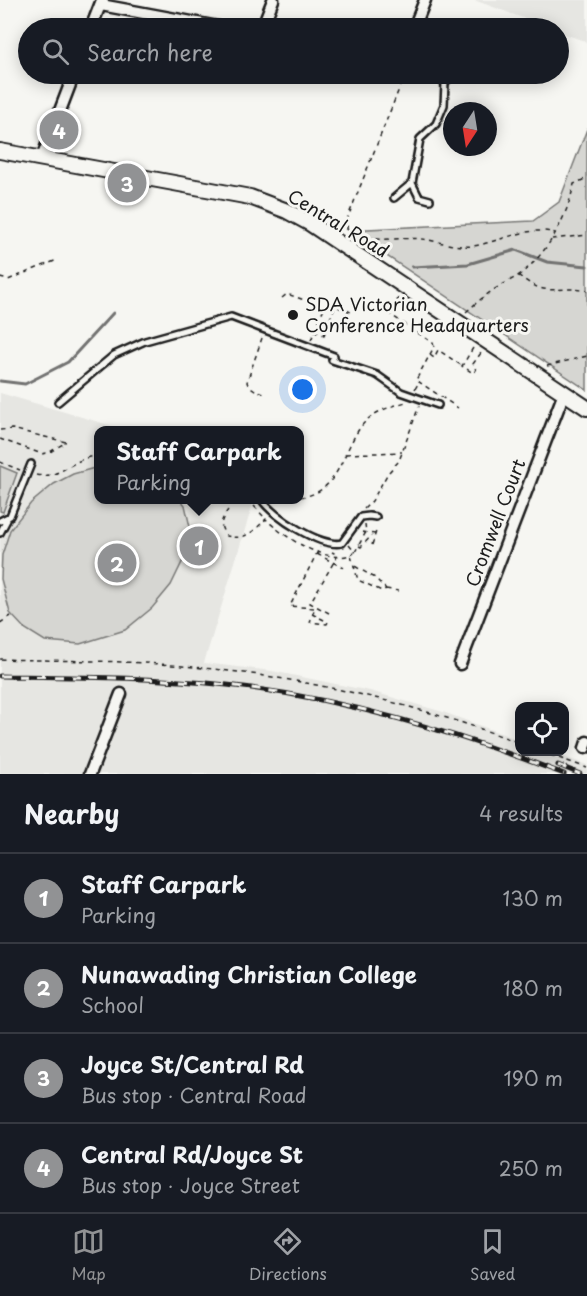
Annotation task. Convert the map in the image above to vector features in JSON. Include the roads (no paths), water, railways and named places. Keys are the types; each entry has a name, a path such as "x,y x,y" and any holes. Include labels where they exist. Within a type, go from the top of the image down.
{"street":[{"path":"266,18 273,0"},
{"path":"418,18 425,0"},
{"path":"95,18 101,2 177,18"},
{"path":"42,158 70,84"},
{"name":"Central Road","path":"0,151 258,199 287,211 356,248 459,323 587,408"},
{"name":"Cromwell Court","path":"460,664 564,393"},
{"path":"90,774 121,694"}],"lane":[{"path":"430,200 419,197 412,183 420,139 436,124 444,105 445,84"},
{"path":"394,198 412,183"},
{"path":"58,402 114,355 145,341 231,317 309,346 377,375 411,398 438,405"},
{"path":"0,533 31,464"},
{"path":"265,504 291,525 319,540 333,544 342,543 351,529 364,516 376,517"},
{"path":"0,521 8,519"}],"waterway":[{"path":"412,267 468,264 516,250 547,262 587,266"},
{"path":"0,381 25,384 68,362 113,313"}],"railway":[{"path":"0,676 171,680 227,685 314,698 440,731 564,774"},
{"path":"558,765 580,774"}],"place":[{"name":"Central Rd/Joyce St","path":"59,130"},
{"name":"Joyce St/Central Rd","path":"127,183"},
{"name":"SDA Victorian Conference Headquarters","path":"293,315"},
{"name":"Staff Carpark","path":"199,546"},
{"name":"Nunawading Christian College","path":"117,563"}]}
